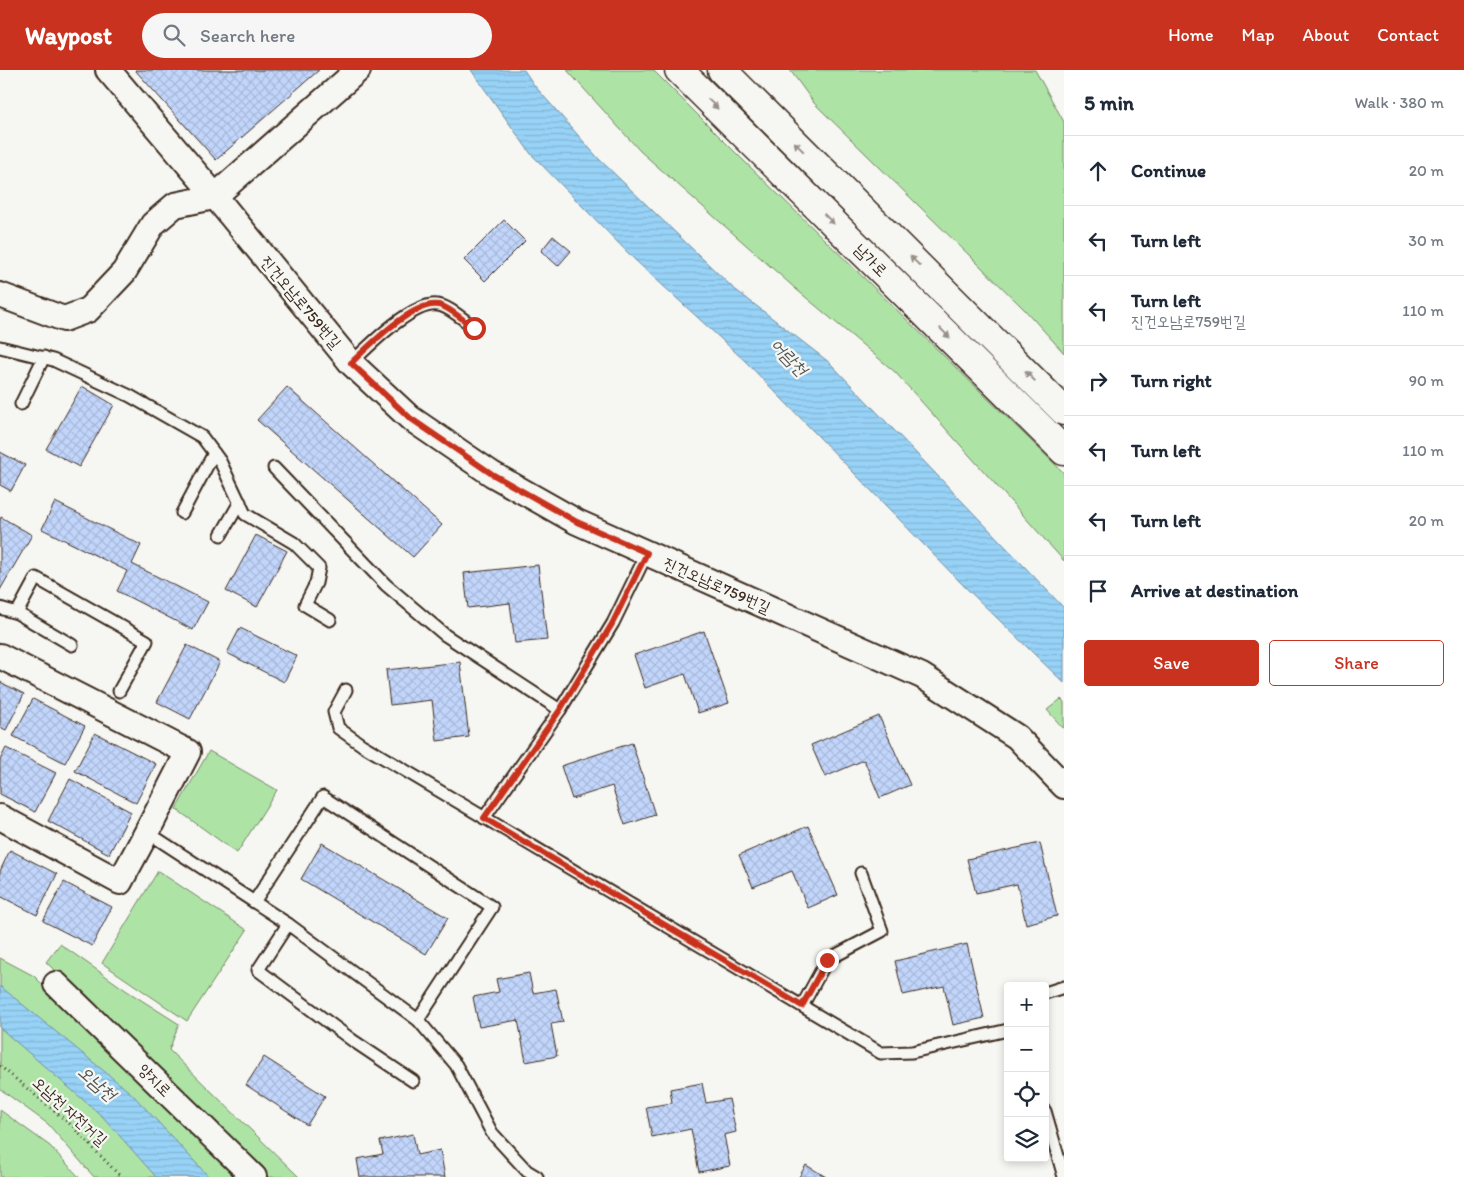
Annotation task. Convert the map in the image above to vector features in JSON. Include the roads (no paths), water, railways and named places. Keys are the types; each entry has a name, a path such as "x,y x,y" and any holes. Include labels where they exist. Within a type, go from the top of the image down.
{"main road":[{"name":"남가로","path":"679,70 1064,451"},
{"name":"남가로","path":"722,70 1064,411"},
{"path":"743,70 755,103"}],"street":[{"name":"진건오남로759번길","path":"108,70 351,363 410,418 492,474 577,522 922,676 1017,737 1064,786"},
{"path":"0,295 64,319 88,310 124,272 153,224 175,205 214,197 358,70"},
{"path":"0,656 188,752 120,882 0,817"},
{"name":"양지로","path":"56,984 254,1177"}],"lane":[{"path":"351,363 387,328 421,307 441,305 474,328"},
{"path":"0,347 53,360 130,396 202,437 220,461 245,514 294,543 318,568 316,583 305,605 330,620"},
{"path":"21,404 44,357"},
{"path":"182,514 214,453"},
{"path":"274,468 386,585 445,635 560,710"},
{"path":"221,535 240,502"},
{"path":"484,818 560,710 612,624 647,553"},
{"path":"17,613 36,578 147,641 119,691"},
{"path":"0,608 17,613 72,645"},
{"path":"346,690 334,712 338,728 362,745 882,1053 912,1052 1004,1031"},
{"path":"254,902 323,797 492,907 418,1020"},
{"path":"147,832 288,924 418,1020 456,1065 492,1133 527,1171 537,1177"},
{"path":"802,1006 827,960 882,931 862,873"},
{"path":"288,924 258,970 352,1040 413,1080"},
{"path":"1049,993 1064,987"},
{"path":"1047,1117 1064,1177"}],"water":[{"name":"어람천","path":"471,70 524,70 534,85 598,158 732,287 830,363 1064,608 1064,683 964,586 745,361 635,260 531,154"},
{"name":"오남천","path":"0,986 132,1094 209,1177 156,1177 103,1117 0,1028"}]}
